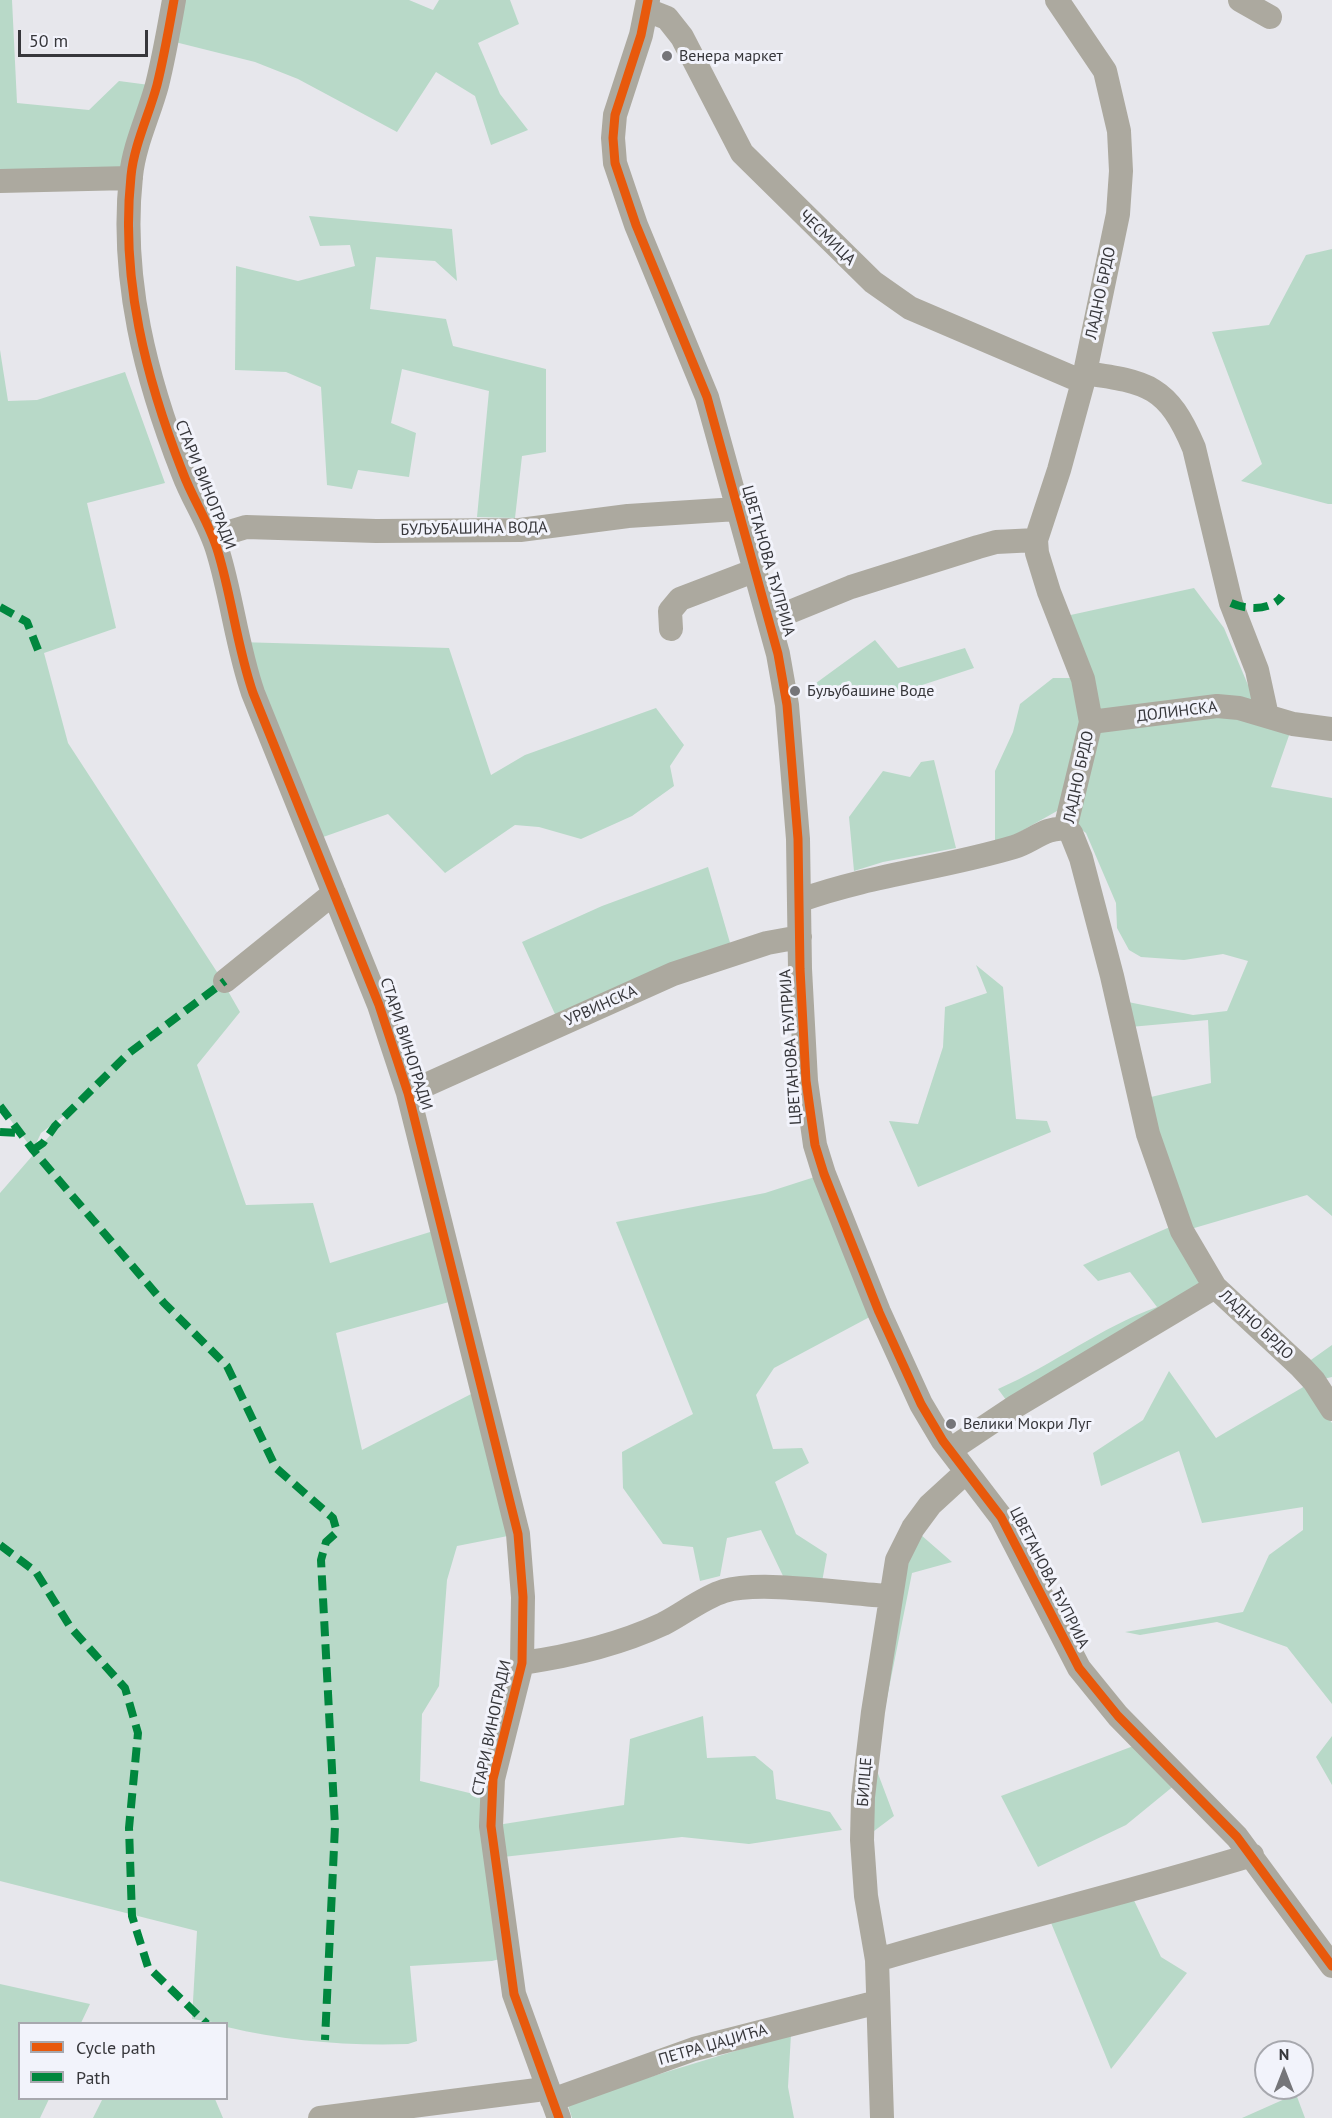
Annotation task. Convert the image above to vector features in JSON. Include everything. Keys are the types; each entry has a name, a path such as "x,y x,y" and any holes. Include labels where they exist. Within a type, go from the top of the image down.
{"street":[{"name":"СТАРИ ВИНОГРАДИ","path":"174,0 157,86 135,152 131,178 130,243 138,326 146,366 159,411 189,490 213,537 250,683 285,776 379,1005 408,1093 518,1534 524,1597 522,1663 493,1779 490,1818 514,1994 552,2102"},
{"path":"647,5 670,4 674,0"},
{"name":"ЛАДНО БРДО","path":"1058,0 1105,70 1117,120 1121,153 1118,214 1084,377 1059,470 1036,540 1037,553 1049,592 1083,679 1091,722 1065,829 1071,833 1081,858 1112,976 1148,1134 1182,1231 1215,1287 1301,1367 1314,1381 1332,1408"},
{"path":"1240,0 1270,17"},
{"name":"ЧЕСМИЦА","path":"647,5 667,18 682,37 742,153 873,282 910,308 1084,377 1147,386 1173,406 1194,448 1232,603 1263,691 1267,716"},
{"name":"ЦВЕТАНОВА ЋУПРИЈА","path":"647,5 615,115 613,138 615,163 636,225 707,397 770,620 788,716 801,900 800,937 806,1081 818,1156 839,1215 903,1368 921,1404 950,1450 1002,1517 1079,1668 1118,1716 1252,1855 1332,1966"},
{"path":"0,181 131,178"},
{"name":"БУЉУБАШИНА ВОДА","path":"213,537 246,527 376,531 520,530 628,516 737,509"},
{"path":"770,620 851,587 978,547 996,542 1036,540"},
{"path":"671,629 670,611 680,599 756,570"},
{"name":"ДОЛИНСКА","path":"1091,722 1217,706 1239,708 1293,724 1332,729"},
{"path":"801,900 882,875 980,857 1022,845 1054,829 1065,829"},
{"path":"225,981 334,893"},
{"name":"УРВИНСКА","path":"408,1093 673,974 756,946 800,937"},
{"path":"950,1450 1016,1406 1215,1287"},
{"name":"БИЛЦЕ","path":"882,2118 877,1960 864,1873 863,1797 889,1596 897,1560 913,1528 930,1505 966,1472"},
{"path":"522,1663 564,1657 621,1642 663,1624 725,1591 775,1588 889,1596"},
{"path":"877,1960 983,1928 1130,1892 1252,1855"},
{"name":"ПЕТРА ЏАЏИЋА","path":"320,2118 537,2090 552,2102 694,2049 878,2002"}],"green space":[{"path":"0,0 12,0 17,103 89,110 119,81 157,86 131,178 0,181"},
{"path":"174,0 409,0 433,10 439,0 510,0 519,24 478,43 500,94 528,130 491,145 475,96 436,72 397,132 298,79 255,62 167,40"},
{"path":"309,216 452,229 457,281 435,261 376,257 370,309 446,319 453,346 546,369 546,452 522,456 515,518 477,517 489,391 402,369 391,423 416,433 409,477 358,470 352,489 327,485 321,387 286,372 235,370 236,266 298,281 355,266 350,245 320,246"},
{"path":"1332,249 1332,504 1328,504 1241,481 1262,464 1212,332 1269,325 1306,255"},
{"path":"0,350 8,401 37,400 125,372 165,483 87,503 116,628 44,653 68,743 217,972 240,1012 197,1065 246,1205 313,1203 330,1263 443,1228 460,1299 336,1333 362,1450 477,1391 518,1534 457,1546 447,1580 439,1686 422,1714 420,1781 490,1798 491,1826 624,1805 630,1739 703,1716 707,1758 755,1756 773,1771 776,1799 830,1812 842,1830 749,1844 682,1837 494,1858 508,1957 492,1961 410,1966 417,2041 408,2044 339,2043 293,2039 228,2027 228,2022 192,2019 197,1931 0,1881 0,1193 73,1109 41,1133 33,1150 0,1106"},
{"path":"1194,588 1224,628 1248,685 1293,724 1271,787 1332,798 1332,1216 1307,1195 1184,1231 1215,1287 1009,1404 998,1389 1116,1325 1157,1307 1130,1272 1098,1281 1083,1265 1179,1223 1138,1100 1211,1083 1208,1020 1130,1027 1123,1001 1193,1015 1227,1011 1248,961 1223,954 1184,960 1141,957 1129,950 1117,928 1116,903 1086,833 1057,811 995,846 995,771 1013,732 1020,704 1053,678 1087,678 1066,616"},
{"path":"875,640 898,668 965,648 974,668 910,689 833,697 812,686"},
{"path":"238,642 449,648 491,775 525,755 656,708 684,745 670,766 674,786 632,816 581,839 539,827 515,825 445,873 388,814 312,841"},
{"path":"934,760 956,848 883,862 854,871 849,817 883,771 910,777 921,762"},
{"path":"708,867 733,953 560,1025 522,942 602,906"},
{"path":"976,965 1003,987 1016,1119 1047,1121 1051,1132 918,1187 889,1121 918,1124 943,1047 945,1007 987,993"},
{"path":"824,1174 879,1312 774,1368 756,1395 773,1449 802,1448 809,1463 775,1482 796,1534 827,1554 822,1582 784,1578 761,1530 727,1538 720,1576 700,1581 693,1547 663,1544 623,1488 622,1452 693,1414 616,1222 765,1193"},
{"path":"1332,1345 1332,1377 1314,1381 1301,1367"},
{"path":"1169,1371 1216,1438 1305,1386 1332,1423 1332,1704 1287,1647 1217,1622 1140,1635 1125,1632 1243,1612 1269,1555 1303,1530 1303,1507 1202,1523 1179,1451 1101,1486 1093,1453 1143,1420"},
{"path":"913,1528 952,1562 912,1573 874,1763 894,1816 862,1840 869,1751 887,1610 899,1560"},
{"path":"1332,1736 1332,1785 1316,1757"},
{"path":"1144,1742 1181,1780 1126,1825 1038,1867 1001,1796"},
{"path":"1130,1892 1161,1957 1187,1973 1111,2069 1047,1913"},
{"path":"0,1984 90,2004 81,2022 18,2022 18,2100 49,2100 40,2118 0,2118"},
{"path":"791,2034 788,2087 794,2118 572,2118 568,2105 571,2101"},
{"path":"102,2100 215,2100 223,2118 93,2118"},
{"path":"1282,2100 1298,2100 1305,2118 1242,2118"}],"marked path":[{"path":"1231,603 1258,608 1272,604 1282,596"},
{"path":"0,607 27,622 40,655"},
{"path":"33,1150 43,1143 55,1126 129,1053 225,981"},
{"path":"0,1106 33,1150 164,1303 227,1366 276,1468 333,1518 337,1532 326,1542 321,1560 335,1826 325,2040"},
{"path":"0,1132 20,1133"},
{"path":"0,1545 36,1572 71,1628 125,1688 138,1733 129,1828 132,1916 148,1967 205,2022"}],"cycle path":[{"path":"174,0 157,85 138,141 131,176 129,253 139,328 147,365 170,437 187,483 211,532 218,552 253,693 379,1005 408,1093 518,1534 523,1597 522,1663 493,1779 491,1826 514,1994 559,2118"},
{"path":"648,0 641,35 615,115 613,138 615,163 636,225 707,397 778,654 787,705 798,839 800,969 806,1081 815,1145 824,1174 879,1312 921,1404 943,1441 1001,1517 1079,1668 1118,1716 1237,1837 1332,1966"}],"place":[{"name":"Венера маркет","path":"667,56"},
{"name":"Буљубашине Воде","path":"795,691"},
{"name":"Велики Мокри Луг","path":"951,1424"}]}
